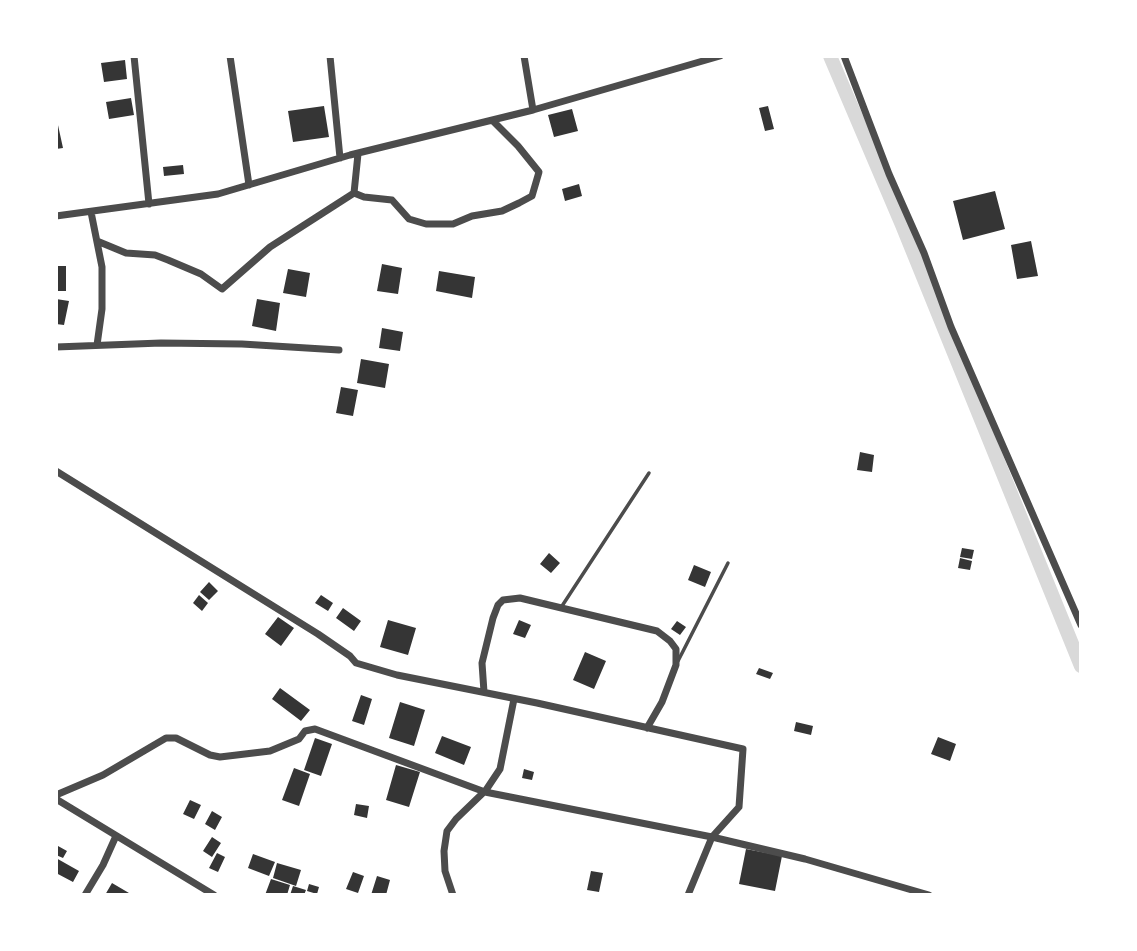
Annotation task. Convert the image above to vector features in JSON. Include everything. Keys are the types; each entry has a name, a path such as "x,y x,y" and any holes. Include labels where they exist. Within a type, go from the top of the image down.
{"street":[{"path":"134,56 149,204"},
{"path":"230,56 249,185"},
{"path":"330,56 340,158"},
{"path":"524,56 533,110"},
{"path":"56,216 199,198 340,158 493,121 720,56"},
{"path":"844,56 951,327 1081,625"},
{"path":"354,193 364,198 392,200 409,219 426,225 453,224 472,216 502,211 519,203 532,196 539,172 525,153 493,121"},
{"path":"354,193 358,154"},
{"path":"97,241 126,253 168,260 201,274 222,289 270,247 354,193"},
{"path":"90,212 103,285 97,345"},
{"path":"56,347 242,344 339,350"},
{"path":"56,471 318,634 356,663 397,675 740,747 744,751 739,807 712,837 688,895"},
{"path":"484,692 484,651 498,605 512,597 657,631 670,640 676,649 676,664 662,702 647,728"},
{"path":"453,895 445,871 447,831 485,792 503,763 514,699"},
{"path":"56,797 103,775 166,738 176,738 210,755 220,757 270,751 299,738 310,729 485,792 712,837 805,859 929,895"},
{"path":"56,797 214,895"},
{"path":"85,895 116,836"}],"lane":[{"path":"561,608 649,473"},
{"path":"676,664 728,563"}],"building":[{"path":"125,60 127,79 104,82 101,63"},
{"path":"131,98 134,115 109,119 106,102"},
{"path":"324,106 329,137 293,142 288,111"},
{"path":"768,106 774,129 765,131 759,108"},
{"path":"572,109 578,131 554,137 548,115"},
{"path":"56,116 63,148 56,149"},
{"path":"183,165 184,174 164,176 163,167"},
{"path":"579,184 582,196 565,201 562,189"},
{"path":"995,191 1005,229 963,240 953,201"},
{"path":"1031,241 1038,276 1017,279 1011,245"},
{"path":"382,264 402,268 398,294 377,291"},
{"path":"56,266 66,266 66,291 56,291"},
{"path":"288,269 310,273 306,297 283,293"},
{"path":"439,271 475,277 472,298 436,291"},
{"path":"56,299 69,301 64,325 56,324"},
{"path":"257,299 280,303 276,331 252,326"},
{"path":"382,328 403,332 400,351 379,348"},
{"path":"361,359 389,364 385,388 357,383"},
{"path":"341,387 358,390 353,416 336,413"},
{"path":"860,452 874,455 872,472 857,470"},
{"path":"962,548 974,550 972,559 960,557"},
{"path":"549,553 560,563 551,573 540,564"},
{"path":"960,558 972,561 970,570 958,568"},
{"path":"694,565 711,572 705,587 688,580"},
{"path":"209,582 218,591 209,600 200,592"},
{"path":"199,595 208,603 202,611 193,603"},
{"path":"321,595 333,603 328,611 315,603"},
{"path":"343,608 361,621 354,631 336,618"},
{"path":"278,617 294,628 281,646 265,634"},
{"path":"388,620 416,628 408,655 380,647"},
{"path":"519,620 531,625 525,638 513,634"},
{"path":"677,621 686,627 680,635 671,629"},
{"path":"585,652 606,661 594,689 573,680"},
{"path":"759,668 773,673 770,679 756,674"},
{"path":"280,688 310,710 301,721 272,699"},
{"path":"361,695 372,699 364,725 352,721"},
{"path":"400,702 425,710 414,746 389,738"},
{"path":"796,722 813,726 811,735 794,731"},
{"path":"442,736 471,747 464,765 435,753"},
{"path":"938,737 956,744 950,761 931,754"},
{"path":"315,738 332,744 321,776 304,770"},
{"path":"396,765 420,772 409,807 386,800"},
{"path":"294,768 310,774 299,806 282,800"},
{"path":"524,769 534,772 532,780 522,778"},
{"path":"190,800 201,805 194,819 183,814"},
{"path":"356,804 369,806 367,818 354,815"},
{"path":"212,811 222,817 215,830 205,824"},
{"path":"212,837 221,843 212,857 203,851"},
{"path":"58,846 67,851 63,858 56,855"},
{"path":"746,849 782,856 775,891 739,884"},
{"path":"217,853 225,857 218,872 209,868"},
{"path":"253,854 275,862 269,876 248,868"},
{"path":"56,858 79,871 73,882 56,873"},
{"path":"277,863 301,870 296,886 273,878"},
{"path":"591,871 603,873 599,892 587,890"},
{"path":"353,872 364,876 358,893 346,889"},
{"path":"377,876 390,880 386,895 371,895"},
{"path":"271,879 290,885 287,895 265,895"},
{"path":"112,883 129,893 128,895 105,895"},
{"path":"309,884 319,887 317,894 307,891"},
{"path":"293,886 306,890 304,895 290,895"}],"waterway":[{"path":"830,56 902,225 1081,666"}]}
